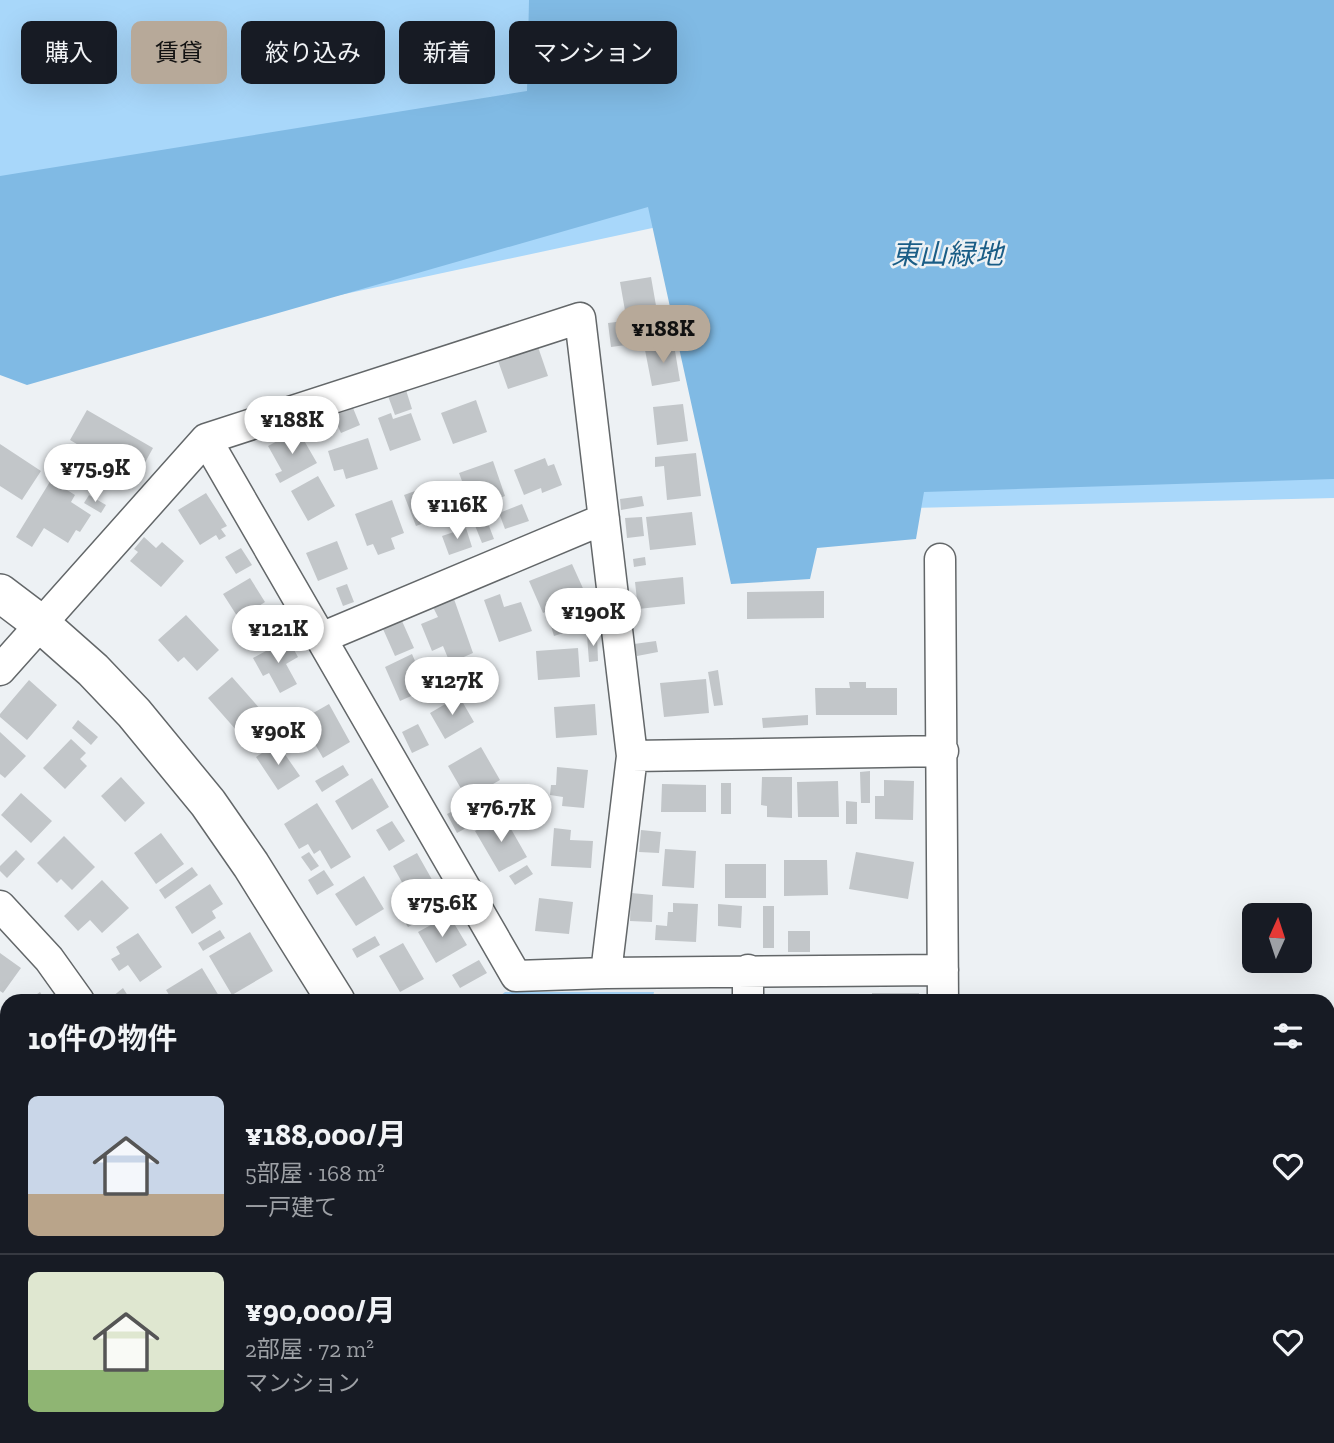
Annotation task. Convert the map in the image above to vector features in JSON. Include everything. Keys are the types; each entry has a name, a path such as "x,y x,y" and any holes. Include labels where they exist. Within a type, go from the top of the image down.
{"street":[{"path":"0,670 206,439 580,318 632,756 606,973"},
{"path":"206,439 516,976 748,970 943,970"},
{"path":"321,638 604,519"},
{"path":"940,559 943,994"},
{"path":"0,593 41,624 93,670 208,803 251,865 332,994"},
{"path":"632,756 943,751"},
{"path":"0,906 49,959 74,994"},
{"path":"748,970 748,994"}],"green space":[{"name":"東山緑地","path":"0,0 1334,0 1334,498 827,510 671,224 24,363 0,360"},
{"name":"東山緑地","path":"529,0 1334,0 1334,479 924,492 916,539 817,548 810,579 731,584 648,207 27,385 0,375 0,176 527,91 527,84 677,84 677,21 529,21"},
{"path":"505,992 654,992 654,994 503,994"}],"building":[{"path":"651,277 658,317 627,322 620,282"},
{"path":"624,321 626,345 611,347 608,323"},
{"path":"537,344 548,376 508,389 497,358"},
{"path":"674,345 680,381 652,386 645,350"},
{"path":"406,390 412,409 395,415 388,396"},
{"path":"476,400 487,432 453,444 441,413"},
{"path":"683,404 688,441 657,445 653,407"},
{"path":"353,408 360,425 341,433 333,416"},
{"path":"87,410 153,448 136,479 70,440"},
{"path":"391,413 393,419 411,413 421,440 390,451 378,418"},
{"path":"298,430 317,463 280,483 275,474 282,471 268,446"},
{"path":"368,438 378,469 346,479 343,469 334,471 328,451"},
{"path":"0,444 41,471 22,500 0,486"},
{"path":"696,453 701,496 667,500 664,466 655,467 655,457"},
{"path":"545,458 548,466 554,464 562,485 542,493 541,488 524,495 514,470"},
{"path":"493,461 505,496 472,508 459,473"},
{"path":"318,476 335,506 308,521 291,491"},
{"path":"51,480 75,495 71,502 91,515 80,532 76,530 68,543 44,528 32,547 16,537"},
{"path":"437,483 449,514 416,526 404,495"},
{"path":"206,493 227,526 221,529 226,536 219,540 216,535 200,545 178,510"},
{"path":"89,495 106,505 101,513 84,503"},
{"path":"642,496 644,506 621,510 620,499"},
{"path":"392,500 404,533 391,538 395,549 378,555 373,544 367,546 355,514"},
{"path":"522,504 529,521 505,529 499,513"},
{"path":"692,512 696,545 650,550 646,517"},
{"path":"642,517 644,536 627,538 625,518"},
{"path":"486,518 494,539 482,543 474,523"},
{"path":"466,528 472,547 449,555 442,536"},
{"path":"144,537 156,548 162,542 184,561 161,587 130,561 138,552 134,549"},
{"path":"337,541 348,569 318,581 306,553"},
{"path":"241,548 252,565 236,574 225,557"},
{"path":"645,557 646,565 634,567 633,559"},
{"path":"572,564 586,595 543,613 529,581"},
{"path":"683,577 685,604 638,609 635,582"},
{"path":"250,578 265,602 239,619 223,594"},
{"path":"347,584 354,602 343,606 336,588"},
{"path":"824,591 824,618 747,619 747,592"},
{"path":"500,594 504,607 521,602 532,631 499,642 484,600"},
{"path":"454,599 473,653 450,663 443,646 432,651 421,624 438,617 433,607"},
{"path":"578,614 582,627 554,636 550,623"},
{"path":"186,615 219,650 197,671 184,657 178,662 158,640"},
{"path":"402,621 414,648 395,656 383,629"},
{"path":"587,635 597,635 598,661 589,662"},
{"path":"288,639 298,657 286,664 297,684 280,693 269,673 263,676 253,658"},
{"path":"656,641 658,652 637,656 634,644"},
{"path":"578,648 580,677 538,680 536,651"},
{"path":"412,654 427,689 400,701 385,667"},
{"path":"718,670 723,705 714,706 708,672"},
{"path":"232,677 261,710 237,731 208,698"},
{"path":"706,679 709,713 664,717 660,683"},
{"path":"29,680 57,705 27,740 0,717 0,714"},
{"path":"849,682 866,682 866,688 897,688 897,715 816,715 815,688 850,688"},
{"path":"459,696 474,722 445,739 430,713"},
{"path":"329,704 350,742 323,758 301,720"},
{"path":"595,704 597,735 556,738 554,707"},
{"path":"808,715 808,725 763,728 762,718"},
{"path":"78,720 98,737 91,745 72,728"},
{"path":"418,724 429,745 412,753 402,732"},
{"path":"0,732 26,756 5,778 0,774"},
{"path":"71,739 86,753 80,759 87,766 65,789 43,768"},
{"path":"277,743 300,776 278,790 256,757"},
{"path":"481,747 500,780 467,799 448,766"},
{"path":"343,765 349,775 322,792 315,781"},
{"path":"557,767 588,770 584,808 562,806 563,797 550,795 551,785 556,785"},
{"path":"870,771 870,803 861,803 860,772"},
{"path":"121,777 145,803 125,822 101,796"},
{"path":"762,777 792,777 792,818 767,817 767,806 761,805"},
{"path":"372,778 389,807 352,830 335,801"},
{"path":"884,780 914,781 913,820 875,819 875,796 884,796"},
{"path":"838,781 839,817 798,817 797,782"},
{"path":"721,783 731,783 731,814 721,814"},
{"path":"662,784 706,785 706,812 661,812"},
{"path":"21,793 52,821 31,843 1,815"},
{"path":"846,801 857,802 857,824 846,824"},
{"path":"317,803 351,857 331,869 320,850 314,854 308,844 299,849 284,824"},
{"path":"467,804 477,822 457,833 447,814"},
{"path":"503,815 527,857 499,872 475,831"},
{"path":"392,821 405,841 389,851 376,830"},
{"path":"554,828 571,830 570,840 593,841 591,868 551,866"},
{"path":"641,830 661,832 659,853 639,852"},
{"path":"161,833 184,864 156,884 134,853"},
{"path":"64,836 95,867 72,890 61,879 57,883 37,863"},
{"path":"665,849 696,851 694,888 662,886"},
{"path":"16,850 25,859 7,878 0,871 0,866"},
{"path":"309,852 319,866 311,871 301,857"},
{"path":"856,852 914,862 908,899 849,889"},
{"path":"417,853 439,892 415,906 393,866"},
{"path":"784,860 827,860 828,895 784,896"},
{"path":"725,864 766,864 766,898 725,898"},
{"path":"527,865 533,874 515,885 509,876"},
{"path":"192,867 198,875 165,899 159,890"},
{"path":"324,870 334,885 317,895 308,880"},
{"path":"364,876 384,909 356,926 335,894"},
{"path":"102,880 129,908 102,933 90,920 78,931 64,916"},
{"path":"210,884 223,904 212,911 216,918 192,934 175,907"},
{"path":"631,893 653,895 652,922 630,921"},
{"path":"539,898 573,902 569,934 535,931"},
{"path":"673,903 698,904 696,942 655,940 656,925 667,926 668,912 673,912"},
{"path":"718,904 742,906 741,928 718,926"},
{"path":"763,906 774,906 774,948 763,948"},
{"path":"426,907 431,915 408,927 403,919"},
{"path":"449,915 467,945 436,963 418,932"},
{"path":"220,930 225,938 203,951 198,943"},
{"path":"788,931 810,931 810,952 788,952"},
{"path":"250,932 273,971 231,994 209,956"},
{"path":"138,933 162,967 140,982 128,965 119,971 111,959 120,954 116,947"},
{"path":"375,936 380,945 357,958 352,949"},
{"path":"403,943 424,979 400,992 379,956"},
{"path":"0,953 21,968 3,993 0,991"},
{"path":"479,960 487,973 460,988 452,975"},
{"path":"202,968 218,994 169,994 166,990"},
{"path":"123,988 127,994 116,994"},
{"path":"872,993 919,993 919,994"}]}
